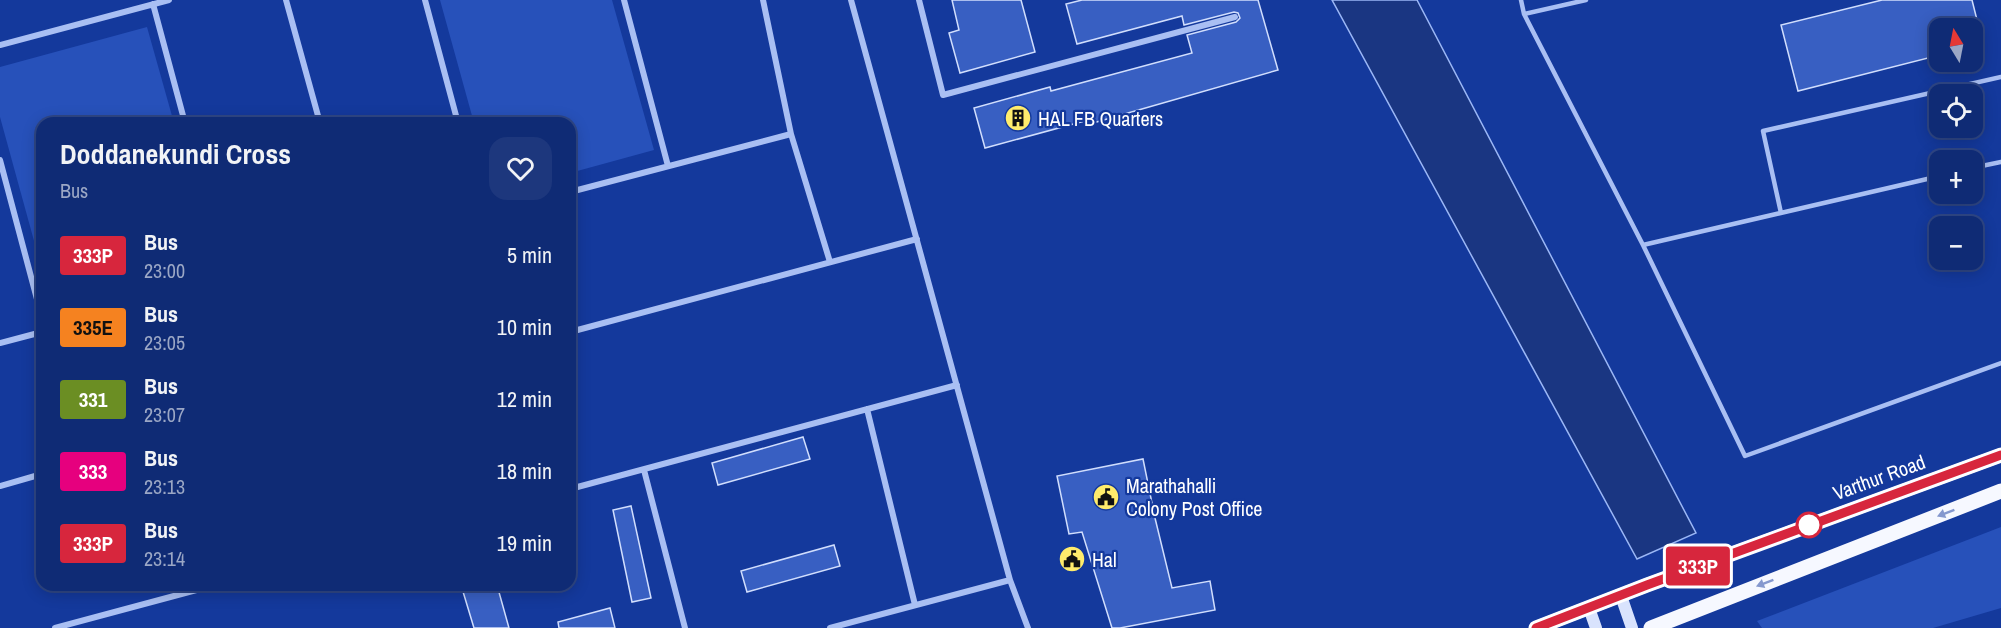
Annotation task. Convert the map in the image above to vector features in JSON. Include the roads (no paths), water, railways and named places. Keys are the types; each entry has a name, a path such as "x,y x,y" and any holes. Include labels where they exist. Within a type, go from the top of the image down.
{"main road":[{"name":"Varthur Road","path":"1536,628 2001,454"},
{"path":"1651,628 2001,491"}],"street":[{"path":"0,45 169,0"},
{"path":"286,0 318,117"},
{"path":"425,0 456,117"},
{"path":"624,0 668,166"},
{"path":"763,0 791,134 830,262"},
{"path":"851,0 1010,580 1028,628"},
{"path":"919,0 943,95 1235,18"},
{"path":"153,4 183,117"},
{"path":"576,190 791,134"},
{"path":"0,160 36,295"},
{"path":"576,330 917,239"},
{"path":"0,343 36,334"},
{"path":"576,487 957,385"},
{"path":"867,409 915,605"},
{"path":"644,470 685,628"},
{"path":"0,486 36,476"},
{"path":"830,628 1010,580"},
{"path":"55,628 193,591"},
{"path":"1621,596 1632,628"},
{"path":"1589,608 1596,628"}],"lane":[{"path":"1521,0 1524,14 1642,245 1745,456 2001,363"},
{"path":"1524,14 1587,0"},
{"path":"1781,213 1763,131 2001,77"},
{"path":"1983,166 2001,162"},
{"path":"1642,245 1929,179"}],"place":[{"name":"HAL FB Quarters","path":"1018,118"},
{"name":"Marathahalli Colony Post Office","path":"1106,497"},
{"name":"Hal","path":"1072,559"}]}
